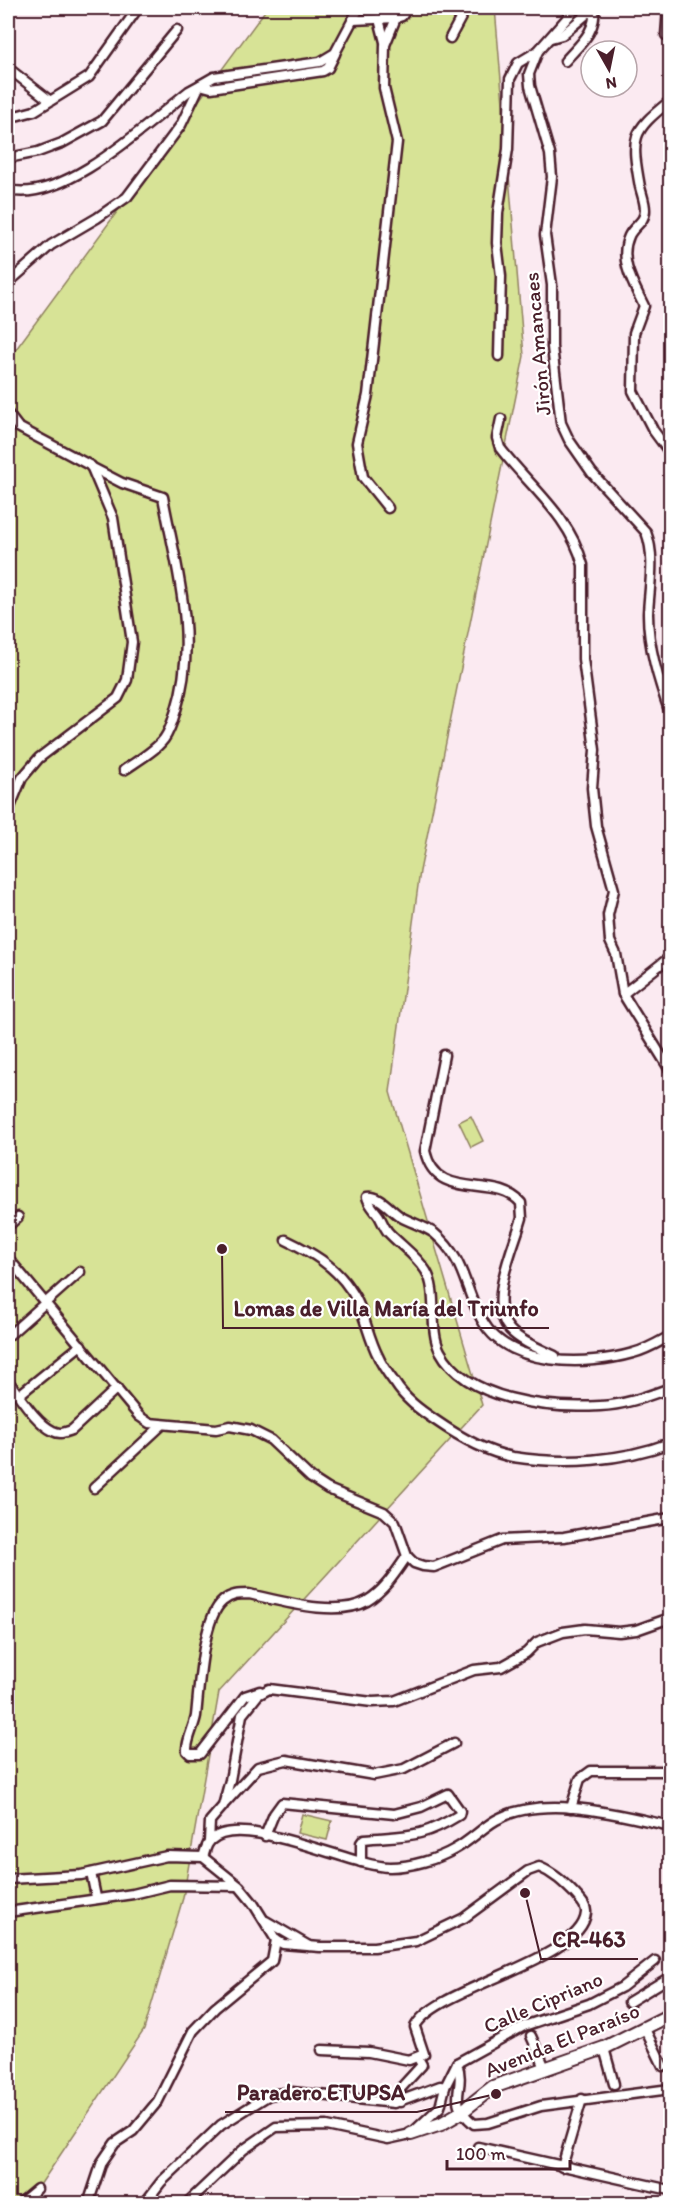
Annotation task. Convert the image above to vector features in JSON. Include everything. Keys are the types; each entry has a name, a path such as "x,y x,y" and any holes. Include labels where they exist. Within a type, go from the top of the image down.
{"street":[{"path":"8,118 34,111 89,77 138,8"},
{"path":"8,190 26,193 43,189 78,174 109,155 189,91 214,77 320,62 335,53 359,8"},
{"path":"382,8 379,19 385,45 384,88 397,142 368,395 357,443 363,477 388,508"},
{"path":"353,20 396,18 402,16 407,8"},
{"path":"450,38 466,8"},
{"path":"499,356 501,276 497,243 498,213 508,149 510,79 518,63 538,51 576,8"},
{"path":"551,38 562,35 594,8"},
{"path":"565,61 589,33 596,21 594,8"},
{"path":"666,35 668,8"},
{"path":"385,45 396,18"},
{"path":"8,158 38,152 62,143 102,121 177,30"},
{"name":"Jirón Amancaes","path":"538,51 530,74 530,86 550,154 552,177 545,235 552,285 552,347 561,423 569,441 592,473 646,532 650,541 651,579 648,614 650,643 670,713"},
{"path":"8,68 49,100"},
{"path":"8,283 51,244 97,218 127,197 181,125 200,85"},
{"path":"670,101 645,121 634,141 645,219 629,237 626,260 627,272 644,306 634,333 633,391 653,430 670,453"},
{"path":"8,414 18,427 122,483 162,497 183,598 186,639 184,672 170,728 156,747 124,770"},
{"path":"501,419 497,438 500,448 560,516 580,552 583,565 583,659 595,750 592,788 596,826 613,883 609,915 610,941 616,954 623,994 670,1070"},
{"path":"8,812 22,778 30,767 51,746 102,712 117,698 127,680 132,642 130,614 113,518 91,466"},
{"path":"623,994 670,957"},
{"path":"444,1054 425,1151 427,1159 444,1178 456,1184 505,1192 521,1203 522,1218 499,1303 510,1331 561,1359"},
{"path":"670,1336 636,1353 603,1360 540,1357 512,1349 495,1337 482,1321 454,1253 432,1232 400,1216 387,1204 367,1197 387,1231 426,1270 431,1290 436,1340 440,1352 450,1366 478,1388 498,1396 557,1405 601,1406 640,1400 670,1388"},
{"path":"8,1226 18,1217"},
{"path":"286,1240 313,1253 333,1268 351,1290 378,1356 397,1386 417,1408 448,1430 480,1446 512,1457 561,1460 606,1459 650,1450 670,1443"},
{"path":"8,1258 44,1305 81,1345 140,1416 149,1423 216,1429 230,1426 251,1430 271,1440 310,1478 328,1489 384,1512 395,1522 408,1556 414,1563 434,1567 502,1540 564,1537 670,1518"},
{"path":"8,1336 80,1272"},
{"path":"19,1395 81,1345"},
{"path":"8,1381 54,1432 63,1433 72,1430 117,1388"},
{"path":"94,1488 162,1425"},
{"path":"408,1556 386,1585 368,1600 354,1606 337,1609 249,1594 238,1594 221,1602 215,1612 203,1652 194,1730 187,1751 190,1754 200,1754 245,1696 269,1689 372,1702 394,1701 474,1670 501,1667 526,1653 537,1642 563,1632 585,1629 619,1632 636,1630 670,1618"},
{"path":"223,1806 242,1715 258,1695 269,1689"},
{"path":"203,1857 209,1842 210,1821 258,1767 273,1761 286,1760 374,1775 404,1769 454,1743"},
{"path":"571,1808 580,1779 591,1771 670,1771"},
{"path":"265,1836 274,1814 282,1803 394,1814 421,1807 448,1794 451,1796 460,1811 459,1815 428,1832 415,1836 364,1839 361,1843 361,1862"},
{"path":"209,1842 230,1832 265,1836 293,1840 361,1862 390,1867 422,1862 455,1850 497,1820 514,1813 546,1808 605,1811 670,1826"},
{"path":"8,1879 91,1873 167,1856 203,1857 239,1886 276,1940 283,1944 309,1947 374,1947 416,1941 464,1918 528,1871 539,1867 551,1871 585,1908 583,1922 570,1937 531,1964 475,1987 419,2019 415,2026 424,2054 418,2058 409,2060 369,2052 322,2050"},
{"path":"91,1873 96,1897"},
{"path":"8,1911 96,1897 133,1894 149,1888 179,1884 239,1886"},
{"path":"264,1920 309,1947"},
{"path":"88,2204 102,2162 115,2143 133,2131 158,2101 193,2031 215,2007 272,1961 276,1940"},
{"name":"Calle Cipriano","path":"457,2063 524,2026 589,2004 622,1987 655,1961"},
{"path":"628,2002 670,1977"},
{"name":"Avenida El Paraíso","path":"186,2204 243,2150 276,2127 327,2126 388,2139 411,2134 441,2124 460,2113 492,2086 546,2070 604,2048 670,2015"},
{"path":"645,2029 663,2066"},
{"path":"531,2036 546,2070"},
{"path":"604,2048 614,2084"},
{"path":"400,2102 400,2089 422,2065 418,2058"},
{"path":"411,2134 440,2107 445,2087 457,2063"},
{"path":"457,2063 460,2113 474,2124 481,2125 541,2106 670,2089"},
{"path":"144,2204 161,2182 221,2125 269,2095 292,2092 349,2097 378,2103 400,2102 440,2086 445,2087"},
{"path":"562,2168 582,2099"},
{"path":"478,2147 562,2168 606,2174 670,2190"},
{"path":"19,2204 37,2189"}],"green space":[{"path":"267,8 495,8 524,356 420,871 390,1092 482,1405 219,1692 183,1898 144,2030 28,2203 8,2204 8,360"},
{"path":"471,1116 483,1141 471,1147 459,1122"},
{"path":"302,1814 332,1821 327,1840 297,1833"}],"place":[{"name":"Lomas de Villa María del Triunfo","path":"222,1249"},
{"name":"CR-463","path":"525,1893"},
{"name":"Paradero ETUPSA","path":"496,2094"}]}
